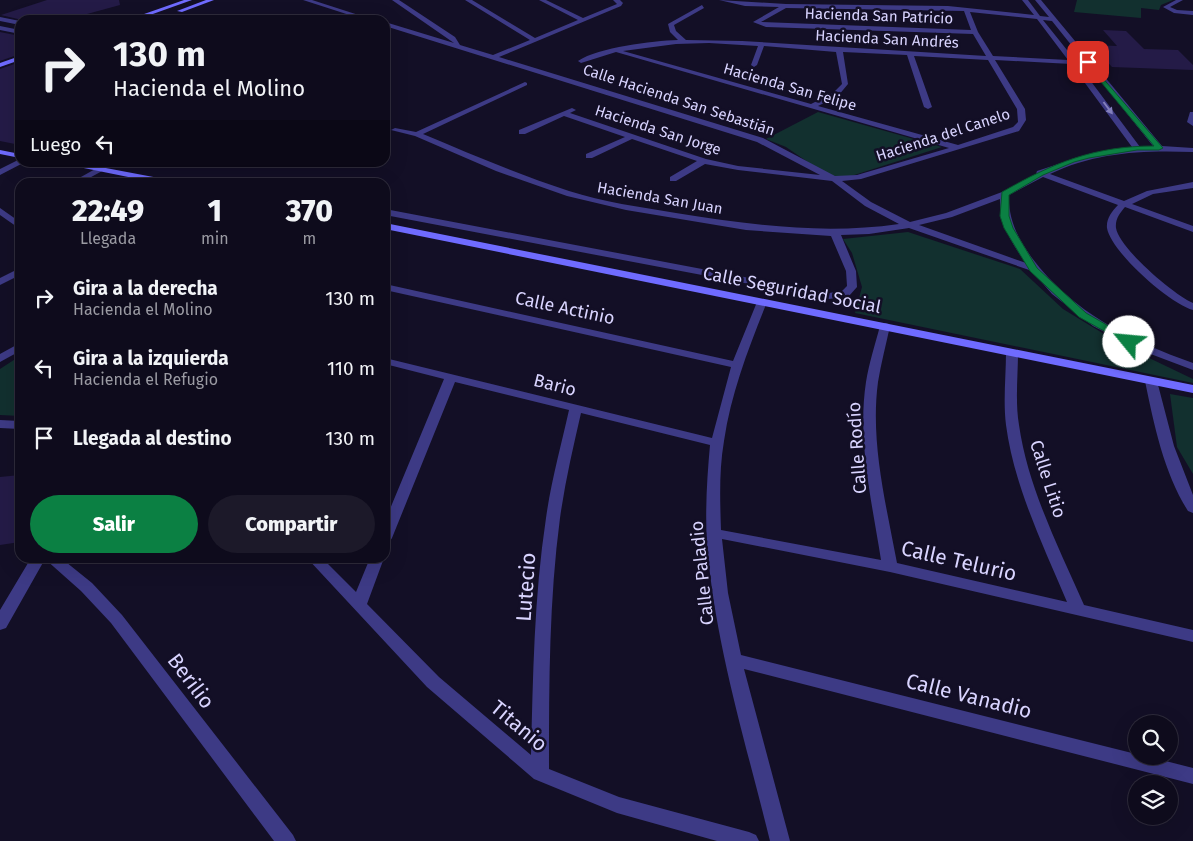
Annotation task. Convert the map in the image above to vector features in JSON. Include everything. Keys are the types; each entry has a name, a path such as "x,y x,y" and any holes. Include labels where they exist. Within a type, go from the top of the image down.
{"street":[{"path":"145,15 189,0"},
{"path":"176,12 212,0"},
{"path":"306,0 321,2 357,15"},
{"path":"395,0 452,38 459,47"},
{"path":"468,0 534,40"},
{"path":"542,0 582,20"},
{"path":"722,0 745,4 786,6 861,6 966,10 1054,19"},
{"path":"852,0 861,6"},
{"path":"1025,0 1074,62 1137,148"},
{"path":"1038,0 1159,148"},
{"path":"1180,0 1166,6 1167,9 1193,13"},
{"path":"494,57 582,20 618,2"},
{"name":"Hacienda San Patricio","path":"786,6 756,22 766,25 975,32"},
{"path":"684,42 673,32 671,24 702,7"},
{"name":"Hacienda del Canelo","path":"834,179 858,177 958,148 1016,128 1022,124 1021,109 975,32 966,10"},
{"path":"0,19 15,22"},
{"name":"Calle Hacienda San Sebastián","path":"390,26 760,140 834,179 868,204 908,225 1034,269"},
{"path":"0,28 15,31"},
{"name":"Hacienda San Andrés","path":"581,61 614,50 684,42 1088,62"},
{"path":"754,65 761,45"},
{"name":"Hacienda San Felipe","path":"614,50 958,148"},
{"path":"810,107 832,96 844,87 839,50"},
{"path":"910,54 928,107"},
{"path":"0,65 15,60"},
{"path":"0,73 15,68"},
{"path":"417,134 525,84"},
{"name":"Hacienda San Jorge","path":"522,132 568,112 631,137 704,161 756,170 834,179"},
{"path":"1193,114 1190,122 1193,124"},
{"name":"Hacienda San Juan","path":"395,130 417,134 499,169 590,199 746,227 835,232 869,231 908,225 949,215 1005,194 1040,174 1071,160 1137,148 1193,150"},
{"path":"589,156 631,137"},
{"path":"0,152 15,155"},
{"path":"673,179 704,161"},
{"path":"0,172 15,165"},
{"path":"84,167 143,178"},
{"path":"84,178 100,170"},
{"path":"1040,174 1193,229"},
{"path":"1193,185 1161,189 1124,204 1114,215 1112,223 1117,243 1170,294 1193,307"},
{"path":"1005,194 1005,216 1009,228 1034,269 1065,301 1098,325 1140,347 1193,367"},
{"path":"0,211 15,222"},
{"name":"Calle Seguridad Social","path":"390,213 829,296 845,294 852,286 851,271 835,232"},
{"path":"0,223 15,216"},
{"name":"Calle Seguridad Social","path":"390,227 1193,389"},
{"path":"0,282 15,274"},
{"name":"Calle Actinio","path":"390,289 737,365"},
{"name":"Calle Paladio","path":"762,302 737,365 718,443 714,489 714,533 721,598 734,660 780,841"},
{"name":"Calle Rodío","path":"885,326 872,383 871,429 890,567"},
{"path":"0,359 15,349"},
{"name":"Calle Litio","path":"1012,352 1011,392 1013,427 1022,465 1039,516 1079,611"},
{"name":"Bario","path":"390,361 718,443"},
{"path":"390,526 451,377"},
{"path":"1151,381 1160,426 1170,460 1193,508"},
{"name":"Lutecio","path":"540,772 545,620 553,519 576,408"},
{"path":"0,424 15,425"},
{"name":"Calle Telurio","path":"714,533 890,567 1193,636"},
{"path":"0,624 35,563"},
{"name":"Berilio","path":"60,563 70,570 106,605 238,781 286,841"},
{"name":"Titanio","path":"319,563 434,682 540,772 617,805 749,841"},
{"path":"359,605 375,563"},
{"name":"Calle Vanadio","path":"734,660 1193,776"}],"green space":[{"path":"1077,0 1173,0 1161,5 1159,10 1141,8 1141,18 1074,12"},
{"path":"818,112 942,147 845,178 831,178 786,147 766,139"},
{"path":"908,232 1020,269 1063,309 1122,345 1193,379 1193,383 855,313 862,287 852,253 843,239"},
{"path":"15,359 15,416 0,415 0,369"},
{"path":"1170,394 1193,398 1193,474 1177,447"}],"building":[{"path":"47,0 119,0 120,5 83,15 15,15 15,18 1,15"},
{"path":"1103,30 1126,31 1144,49 1178,50 1193,65 1193,70 1112,67 1092,45 1117,46"},
{"path":"0,32 15,35 15,56 0,61"},
{"path":"15,64 15,144 0,141 0,69"},
{"path":"15,476 15,543 0,545 0,477"}],"route":[{"path":"1088,62 1159,148 1137,148 1071,160 1040,174 1005,194 1005,216 1017,244 1034,269 1065,301 1083,315 1129,342"}]}
